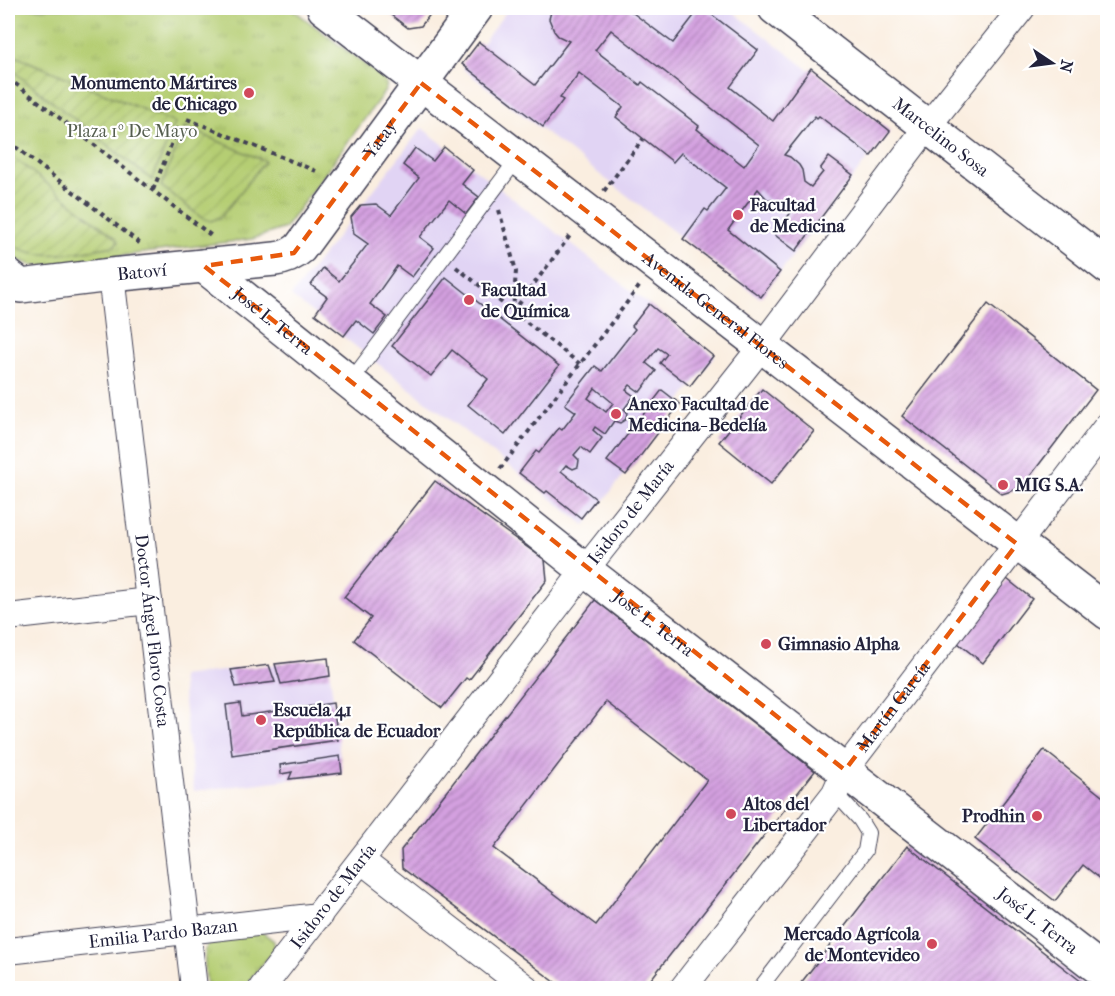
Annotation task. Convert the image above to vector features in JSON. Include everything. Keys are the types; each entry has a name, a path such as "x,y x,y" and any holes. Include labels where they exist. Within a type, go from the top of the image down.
{"street":[{"name":"Avenida General Flores","path":"324,8 1107,613"},
{"name":"Yatay","path":"275,259 287,257 300,248 476,8"},
{"name":"Marcelino Sosa","path":"775,8 1107,267"},
{"name":"Isidoro de María","path":"262,988 585,570 762,346 927,127 1022,8"},
{"name":"Batoví","path":"12,283 111,275 209,252 275,259"},
{"name":"José L. Terra","path":"209,252 350,382 585,570 840,782 1107,975"},
{"name":"Doctor Ángel Floro Costa","path":"111,275 194,988"},
{"name":"Martín García","path":"683,988 1107,425"},
{"path":"8,617 149,601"},
{"path":"362,861 526,988"},
{"name":"Emilia Pardo Bazan","path":"8,951 318,916"}],"lane":[{"path":"350,382 518,158"},
{"path":"760,988 865,851 868,833 840,782"}],"path":[{"path":"8,78 153,190 209,252"},
{"path":"188,119 316,171"},
{"path":"153,190 179,125"},
{"path":"8,141 144,247"},
{"path":"493,191 516,271 513,312"},
{"path":"443,257 580,364"},
{"path":"484,489 656,264"}],"highlighted area":[{"path":"421,83 1017,544 845,770 204,266 294,253"}],"shaded area":[{"name":"Facultad de Medicina","path":"509,8 728,8 889,131 760,298 463,69"},
{"name":"Facultad de Química","path":"422,128 715,356 585,525 291,296"},
{"name":"Escuela 41 República de Ecuador","path":"328,658 342,773 194,791 181,676"}],"green space":[{"name":"Plaza 1º De Mayo","path":"8,8 291,8 385,80 387,85 385,91 285,228 252,239 42,266 31,265 8,256"},
{"path":"8,53 175,123 152,180 8,67"},
{"path":"185,127 265,161 221,217 211,221 202,218 161,186"},
{"path":"8,153 116,238 118,242 114,246 87,251 46,254 32,253 8,242"},
{"path":"262,932 274,941 275,949 243,988 207,988 205,955 212,938"}],"building":[{"path":"382,8 435,8 421,26 408,28"},
{"path":"552,8 631,8 629,10 673,43 700,8 703,8 758,50 730,87 773,121 811,68 890,131 871,156 819,116 817,118 815,116 784,155 799,165 804,182 811,187 823,172 820,169 829,157 853,175 796,251 775,235 794,208 787,202 780,203 767,199 758,189 728,230 780,272 761,297 683,239 705,209 708,211 726,188 681,153 673,162 616,117 623,107 579,73 560,98 563,100 543,127 462,64 479,42 535,85 569,41 558,36 549,19","holes":["611,30 759,145 744,166 697,129 699,126 642,82 640,85 595,50"]},
{"path":"444,147 473,170 462,184 479,197 466,214 449,200 420,237 434,248 412,277 397,266 370,304 387,317 374,334 356,320 344,336 315,314 327,297 311,285 323,268 339,281 368,244 354,234 351,217 361,205 376,204 391,215 419,178 403,165 415,148 433,161"},
{"path":"446,277 559,366 505,435 468,405 488,379 452,350 431,376 392,346"},
{"path":"649,304 713,356 690,386 660,363 667,354 658,348 646,363 656,371 640,392 630,385 626,390 634,396 624,409 627,412 626,419 620,423 614,421 605,434 595,427 593,430 602,438 590,454 581,447 574,455 579,460 578,467 573,469 566,465 561,471 596,499 581,518 547,491 545,493 519,473 536,451 539,453 559,428 562,430 576,412 565,404 595,366 602,371 635,329 632,326","holes":["595,388 613,403 606,412 588,398"]},
{"path":"988,304 1096,390 1021,488 1002,494 902,416"},
{"path":"762,389 814,431 771,484 719,442"},
{"path":"662,390 680,404 626,475 607,461"},
{"path":"435,481 545,560 547,580 469,680 466,678 442,708 354,640 371,618 344,597"},
{"path":"1007,579 1032,599 983,663 958,643"},
{"name":"Altos del Libertador","path":"595,600 815,771 644,988 563,988 402,868 401,850","holes":["606,702 707,780 596,925 494,848"]},
{"path":"328,658 330,676 281,684 275,664"},
{"path":"269,665 275,682 236,687 231,670"},
{"path":"240,703 242,716 333,703 338,740 232,755 226,705"},
{"name":"Prodhin","path":"1044,750 1107,800 1107,884 1083,865 1055,901 975,839"},
{"path":"340,756 342,773 289,779 292,772 281,774 280,765"},
{"name":"Mercado Agrícola de Montevideo","path":"907,846 1082,982 1077,988 797,988"}],"place":[{"name":"Monumento Mártires de Chicago","path":"249,93"},
{"name":"Facultad de Medicina","path":"738,215"},
{"name":"Facultad de Química","path":"469,300"},
{"name":"Anexo Facultad de Medicina- Bedelía","path":"616,414"},
{"name":"MIG S.A.","path":"1003,485"},
{"name":"Gimnasio Alpha","path":"766,644"},
{"name":"Escuela 41 República de Ecuador","path":"261,720"},
{"name":"Altos del Libertador","path":"731,814"},
{"name":"Prodhin","path":"1037,816"},
{"name":"Mercado Agrícola de Montevideo","path":"932,944"}]}
